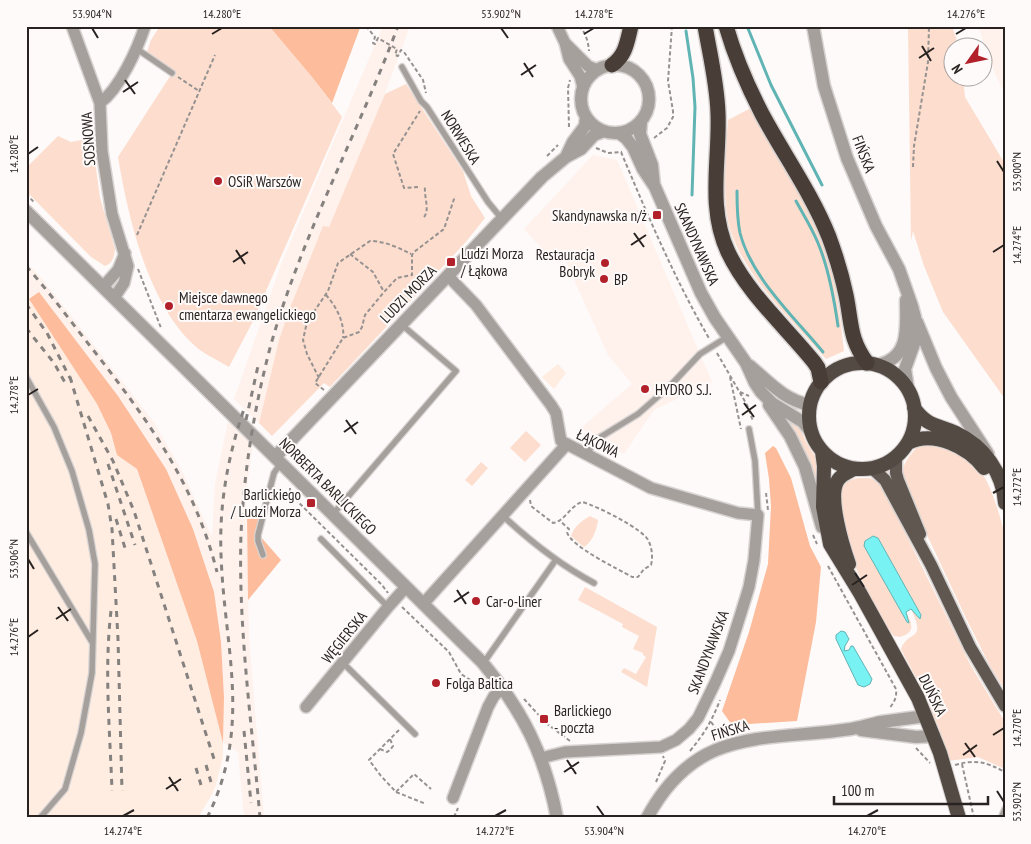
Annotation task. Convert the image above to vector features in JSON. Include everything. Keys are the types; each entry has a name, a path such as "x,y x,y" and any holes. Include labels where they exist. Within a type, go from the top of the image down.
{"highway":[{"path":"605,68 622,57 631,26"},
{"path":"705,26 716,83 718,114 715,199 718,224 727,251 742,277 814,362 818,368 821,382"},
{"path":"726,26 748,87 815,208 828,236 838,264 852,334 857,349 873,364 898,377 908,389 914,408 914,426 908,443 896,457 881,466 854,469 837,463 822,452 811,432 808,414 816,389 821,382 837,369 847,365 873,364"},
{"path":"914,408 927,423 953,432 972,442 988,458 995,469 1003,489 1005,503"},
{"path":"908,443 921,438 941,440 964,450 977,460 992,482 1005,512"},
{"name":"DUŃSKA","path":"822,452 824,466 824,545 860,593 926,716 945,768 958,818"},
{"name":"DUŃSKA","path":"854,469 839,478 834,497 839,532 860,593"}],"main road":[{"path":"896,457 898,480 932,565"},
{"path":"872,468 885,480 932,565 970,647 1005,706"}],"street":[{"name":"SOSNOWA","path":"72,26 100,103 102,151 112,214 128,266 125,280 114,298"},
{"path":"100,103 112,91 137,49 145,26"},
{"path":"557,26 565,43 569,59 580,76 583,88 582,103 586,117 597,128 619,133 633,128 641,122 649,104 648,88 634,71 620,66 605,68 588,66 565,43"},
{"name":"FIŃSKA","path":"813,26 824,86 847,158 868,209 899,269 915,317 914,344 905,369 908,389"},
{"path":"583,88 592,75 605,68"},
{"name":"LUDZI MORZA","path":"566,157 573,142 585,126 586,117"},
{"name":"SKANDYNAWSKA","path":"641,122 640,134 652,166 655,187"},
{"name":"LUDZI MORZA","path":"278,460 542,177 566,157 580,149 594,135 604,131"},
{"name":"SKANDYNAWSKA","path":"619,133 631,143 643,169 655,187 698,289 727,336 746,363 777,391 801,403 810,405"},
{"name":"NORBERTA BARLICKIEGO","path":"26,211 482,662 499,692 518,710 541,758 554,799 557,818"},
{"path":"103,287 118,270 125,253"},
{"name":"ŁĄKOWA","path":"448,276 476,306 556,413 560,438 566,445 636,478 652,488 738,513 763,516"},
{"name":"FIŃSKA","path":"873,364 887,363 894,358 904,343 906,333 905,285"},
{"path":"915,317 951,397 986,450 995,469"},
{"name":"SKANDYNAWSKA","path":"746,363 757,396 803,422 811,432"},
{"path":"757,396 784,426 802,460 824,545"},
{"path":"423,604 566,445"},
{"name":"SKANDYNAWSKA","path":"541,758 565,752 661,746 676,740 689,729 698,718 729,650 749,587 763,516"},
{"name":"WĘGIERSKA","path":"306,707 406,587"},
{"path":"453,798 499,692"},
{"name":"FIŃSKA","path":"647,818 658,798 671,783 688,767 720,748 758,738 851,729 880,722 926,716"},
{"name":"FIŃSKA","path":"851,729 916,736 934,736"}],"lane":[{"path":"137,49 172,73"},
{"name":"NORWESKA","path":"402,67 424,105 488,202 502,219"},
{"path":"333,514 456,371 402,325"},
{"path":"587,455 594,441 638,414 670,386 700,354 727,336"},
{"path":"26,377 54,427 72,471 82,500 95,564 92,673 81,732 68,782 60,796 40,818"},
{"name":"SKANDYNAWSKA","path":"752,428 763,516"},
{"path":"263,555 258,535 278,460"},
{"path":"502,515 555,561 594,583"},
{"path":"26,532 92,642"},
{"path":"320,539 391,603"},
{"path":"482,662 487,658 555,561"},
{"path":"343,662 415,734"},
{"path":"1001,818 1005,809"}],"path":[{"path":"912,167 928,62 930,26"},
{"path":"138,235 215,55"},
{"path":"172,73 199,91"},
{"path":"418,187 404,188 393,154 424,105"},
{"path":"621,152 662,248 684,292 747,405 752,428"},
{"path":"424,217 427,212 424,197 425,187"},
{"path":"325,392 315,382 344,338 359,332 365,314 397,278 412,275 412,255 419,247 444,229 455,196"},
{"path":"319,378 313,368 303,340 307,322 326,295 338,263 370,241 397,247 412,255"},
{"path":"350,254 373,272 384,292"},
{"path":"135,275 135,266 164,334"},
{"path":"326,295 334,305 342,323 344,338"},
{"path":"729,375 741,430"},
{"path":"740,392 757,396"},
{"path":"294,483 290,487 290,494 382,585 391,603 412,615 449,652 461,674 499,692"},
{"path":"763,516 768,507 765,489"},
{"path":"531,496 531,506 551,522 560,521 573,506 579,502 585,502 633,526 650,541 651,565 644,569 638,577 632,577 583,550 568,537 568,529 560,521"},
{"path":"812,532 824,545"},
{"path":"825,560 896,689 895,702 886,713 879,716 880,722"},
{"path":"520,694 546,723 572,742"},
{"path":"686,756 711,722 722,695"},
{"path":"707,719 714,724 723,737 717,740"},
{"path":"402,721 399,730 369,760 380,776 396,792 426,804"},
{"path":"380,749 387,752 390,750 393,746 390,739"},
{"path":"909,744 927,758 933,771 975,761 1005,772"},
{"path":"654,786 665,762 661,746"},
{"path":"690,750 694,753"},
{"path":"962,763 974,818"},
{"path":"396,792 414,774 431,789"}],"shaded area":[{"name":"OSiR Warszów","path":"160,26 269,26 312,77 342,117 252,323 229,367 194,345 178,327 164,306 142,257 127,205 118,157 174,70 147,52 151,40"},
{"path":"269,26 359,26 360,28 332,103 312,77"},
{"path":"383,26 410,26 378,112 329,227 323,227 311,255 279,340 259,423 234,399 282,262"},
{"path":"908,26 952,26 956,38 944,38 944,88 964,88 965,97 1005,164 1005,399 943,312 924,266 913,231 911,241"},
{"path":"978,26 1005,26 1005,95 994,71 994,38 982,38"},
{"path":"406,84 463,171 471,196 485,218 465,243 330,387 324,383 272,436 259,423 279,340 290,308 323,226 329,227 385,94"},
{"path":"751,108 806,207 831,268 844,351 826,359 766,292 741,255 732,235 727,215 725,191 728,120"},
{"path":"58,136 71,142 92,138 100,198 115,249 113,259 105,266 91,257 26,191 26,168"},
{"path":"593,155 617,160 712,382 654,410 624,454 591,438 582,427 632,384 608,355 566,262 546,253 524,229"},
{"path":"26,262 39,275 153,421 181,469 212,537 215,484 230,412 254,437 246,493 249,638 264,818 244,818 238,752 223,743 224,697 221,642 214,592 166,469 118,396 39,292 26,302"},
{"path":"39,292 118,396 166,469 193,529 214,592 221,642 224,697 223,743 197,641 137,469 117,455 111,433 97,404 29,299"},
{"path":"29,299 97,404 111,433 117,455 137,469 197,641 223,743 223,757 216,785 198,818 26,818 26,302"},
{"path":"558,364 566,373 554,389 542,377"},
{"path":"783,414 799,426 816,458 820,469 819,491"},
{"path":"526,431 541,445 525,462 510,448"},
{"path":"943,445 976,466 986,479 1005,535 1005,690 990,666 965,616 904,481 903,470 905,464 918,446"},
{"path":"773,446 776,448 791,478 810,546 821,567 816,622 797,721 749,724 734,728 722,711 749,632 768,564 771,506 765,453"},
{"path":"481,462 488,468 472,486 465,480"},
{"path":"858,478 870,478 881,484 971,666 1005,722 1005,769 978,757 948,761 938,726 924,693 901,649 904,643 917,631 911,609 920,618 921,615 878,538 873,536 865,541 909,622 906,612 910,620 911,627 908,633 900,637 894,636 887,627 864,584 845,539 841,518 841,489 847,481"},
{"path":"247,515 261,516 260,536 281,560 248,600"},
{"path":"590,516 598,520 592,539 584,547 571,536 578,524"},
{"path":"585,587 657,627 647,687 621,672 624,668 636,674 646,657 643,653 633,649 639,636 622,627 623,624 578,600"}],"water":[{"path":"873,536 878,538 921,615 920,619 911,609 906,612 909,623 907,622 864,546 865,541"},
{"path":"841,631 845,632 849,639 844,651 849,650 853,646 872,679 870,684 864,687 858,685 836,639 836,635"}],"waterway":[{"path":"747,26 771,85 822,185"},
{"path":"686,31 695,107 692,195"},
{"path":"737,191 740,233 754,265 763,281 823,352"},
{"path":"796,201 822,253 831,284 838,326"}],"railway":[{"path":"260,818 246,676 241,570 241,534 247,464 259,394 270,348 297,266 398,26"},
{"path":"26,266 54,299 136,407 169,457 197,511 217,572"},
{"path":"26,304 47,333 73,384"},
{"path":"26,328 54,363 67,386"},
{"path":"246,420 258,366"},
{"path":"70,377 108,504 112,529 118,639 122,791"},
{"path":"207,818 221,784 229,751 232,719 232,687 223,589 221,535 223,499 229,462 244,409"},
{"path":"88,416 113,461 134,511 215,762"},
{"path":"108,464 135,545"},
{"path":"116,519 125,548"},
{"path":"111,611 108,678 112,791"},
{"path":"244,731 251,803"},
{"path":"206,765 211,782"},
{"path":"196,768 201,785"}],"place":[{"name":"OSiR Warszów","path":"218,181"},
{"name":"Skandynawska n/ż","path":"657,215"},
{"name":"Ludzi Morza / Łąkowa","path":"451,262"},
{"name":"Restauracja Bobryk","path":"605,263"},
{"name":"BP","path":"604,279"},
{"name":"Miejsce dawnego cmentarza ewangelickiego","path":"169,306"},
{"name":"HYDRO S.J.","path":"645,389"},
{"name":"Barlickiego / Ludzi Morza","path":"311,503"},
{"name":"Car-o-liner","path":"476,601"},
{"name":"Folga Baltica","path":"436,683"},
{"name":"Barlickiego - poczta","path":"544,719"}]}
